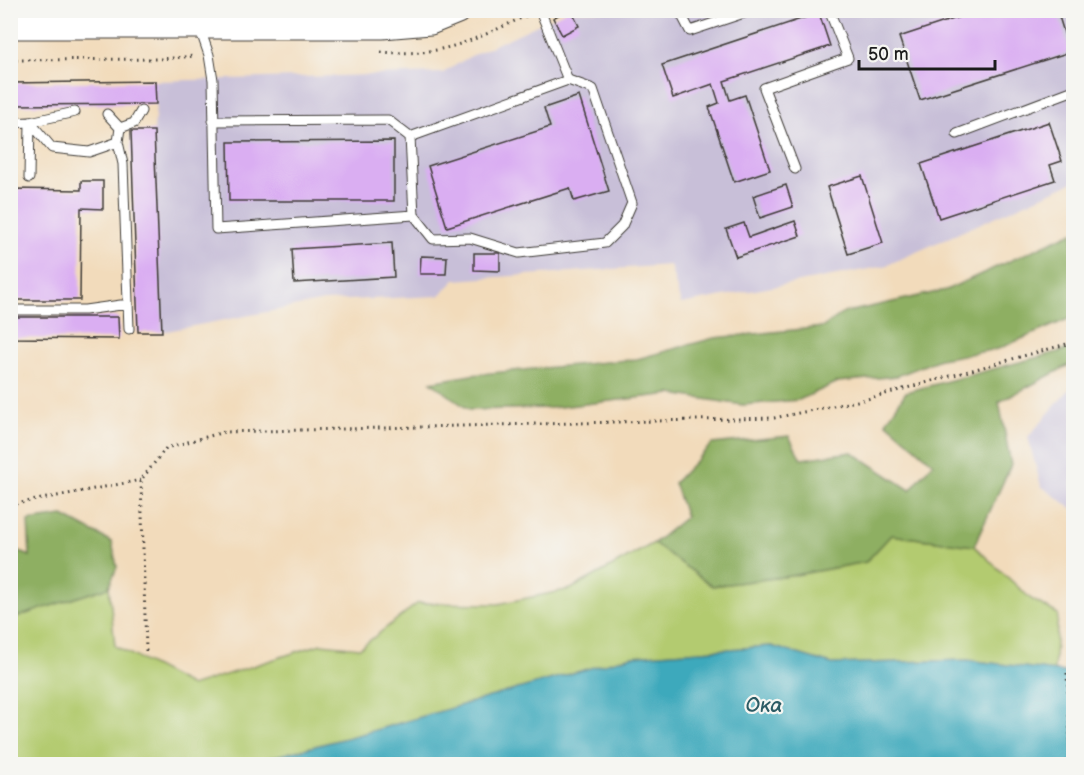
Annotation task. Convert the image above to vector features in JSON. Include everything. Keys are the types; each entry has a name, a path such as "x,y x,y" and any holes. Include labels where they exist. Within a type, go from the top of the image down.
{"main road":[{"path":"13,22 199,18 382,25 430,21 458,10"}],"lane":[{"path":"538,10 568,80"},
{"path":"679,10 690,31 753,10"},
{"path":"795,169 764,88 848,57 830,10"},
{"path":"199,18 213,80 216,229 414,215"},
{"path":"213,121 388,120 410,137 414,215 433,239 470,238 519,253 605,243 622,226 632,203 593,89 568,80 410,137"},
{"path":"957,134 1074,90"},
{"path":"120,128 134,123 141,111"},
{"path":"10,123 30,122 75,112"},
{"path":"107,114 120,128"},
{"path":"30,122 52,148 89,152 117,142"},
{"path":"30,122 30,178"},
{"path":"120,128 117,142 123,164 129,329"},
{"path":"10,310 85,310 129,304"}],"path":[{"path":"381,52 400,54 435,52 459,46 538,10"},
{"path":"10,60 161,59 209,55"},
{"path":"146,651 141,480 166,448 224,432 774,418 867,399 1074,342"},
{"path":"10,505 141,480"},
{"path":"1067,673 1071,758 1074,758"}],"shaded area":[{"path":"10,11 427,11 11,13"},
{"path":"567,11 1073,11 1073,182 885,266 681,304 670,265 455,280 439,296 324,301 162,332 154,131 155,81 443,73 469,57"},
{"path":"1073,385 1073,509 1041,486 1028,437"}],"green space":[{"path":"1073,232 1073,317 998,349 940,359 897,376 838,382 799,400 743,405 671,394 551,408 469,410 431,382 471,375 637,359 714,338 823,327 843,313 946,290"},
{"path":"1073,348 1073,363 999,402 1011,465 974,546 891,535 866,562 790,576 712,586 654,543 686,517 674,483 712,444 789,436 801,459 852,452 910,490 933,463 886,422 906,392"},
{"path":"63,516 112,542 117,567 109,587 11,619 11,548 30,556 28,521"},
{"path":"891,535 974,546 1031,599 1058,614 1054,671 967,660 832,664 771,646 632,656 365,733 246,764 11,764 10,619 109,587 115,646 191,686 321,644 360,648 418,603 498,604 571,589 654,543 712,586 790,576 866,562"}],"water":[{"name":"Ока","path":"771,646 832,664 967,660 1073,673 1073,764 246,764 365,733 632,656"}],"building":[{"path":"571,10 579,26 562,35 553,18"},
{"path":"981,10 1057,10 1070,52 920,100 899,37"},
{"path":"819,13 830,46 724,81 730,100 745,95 770,170 734,182 709,107 719,103 713,84 673,98 662,65"},
{"path":"155,81 156,104 10,105 10,83"},
{"path":"579,96 609,191 574,201 570,188 447,227 428,166 550,127 544,108"},
{"path":"1049,122 1062,161 1050,165 1055,180 939,218 921,164"},
{"path":"131,131 154,131 162,332 138,332"},
{"path":"394,141 394,201 229,201 228,142"},
{"path":"862,176 883,243 848,254 827,187"},
{"path":"81,181 103,181 103,209 81,208 80,300 10,300 10,189 81,190"},
{"path":"786,185 793,207 760,218 753,196"},
{"path":"795,221 800,236 736,257 726,229 744,223 749,237"},
{"path":"392,243 394,277 294,283 292,249"},
{"path":"474,253 500,253 500,271 474,270"},
{"path":"421,256 447,257 446,274 420,274"},
{"path":"10,317 118,317 119,339 10,338"}]}
